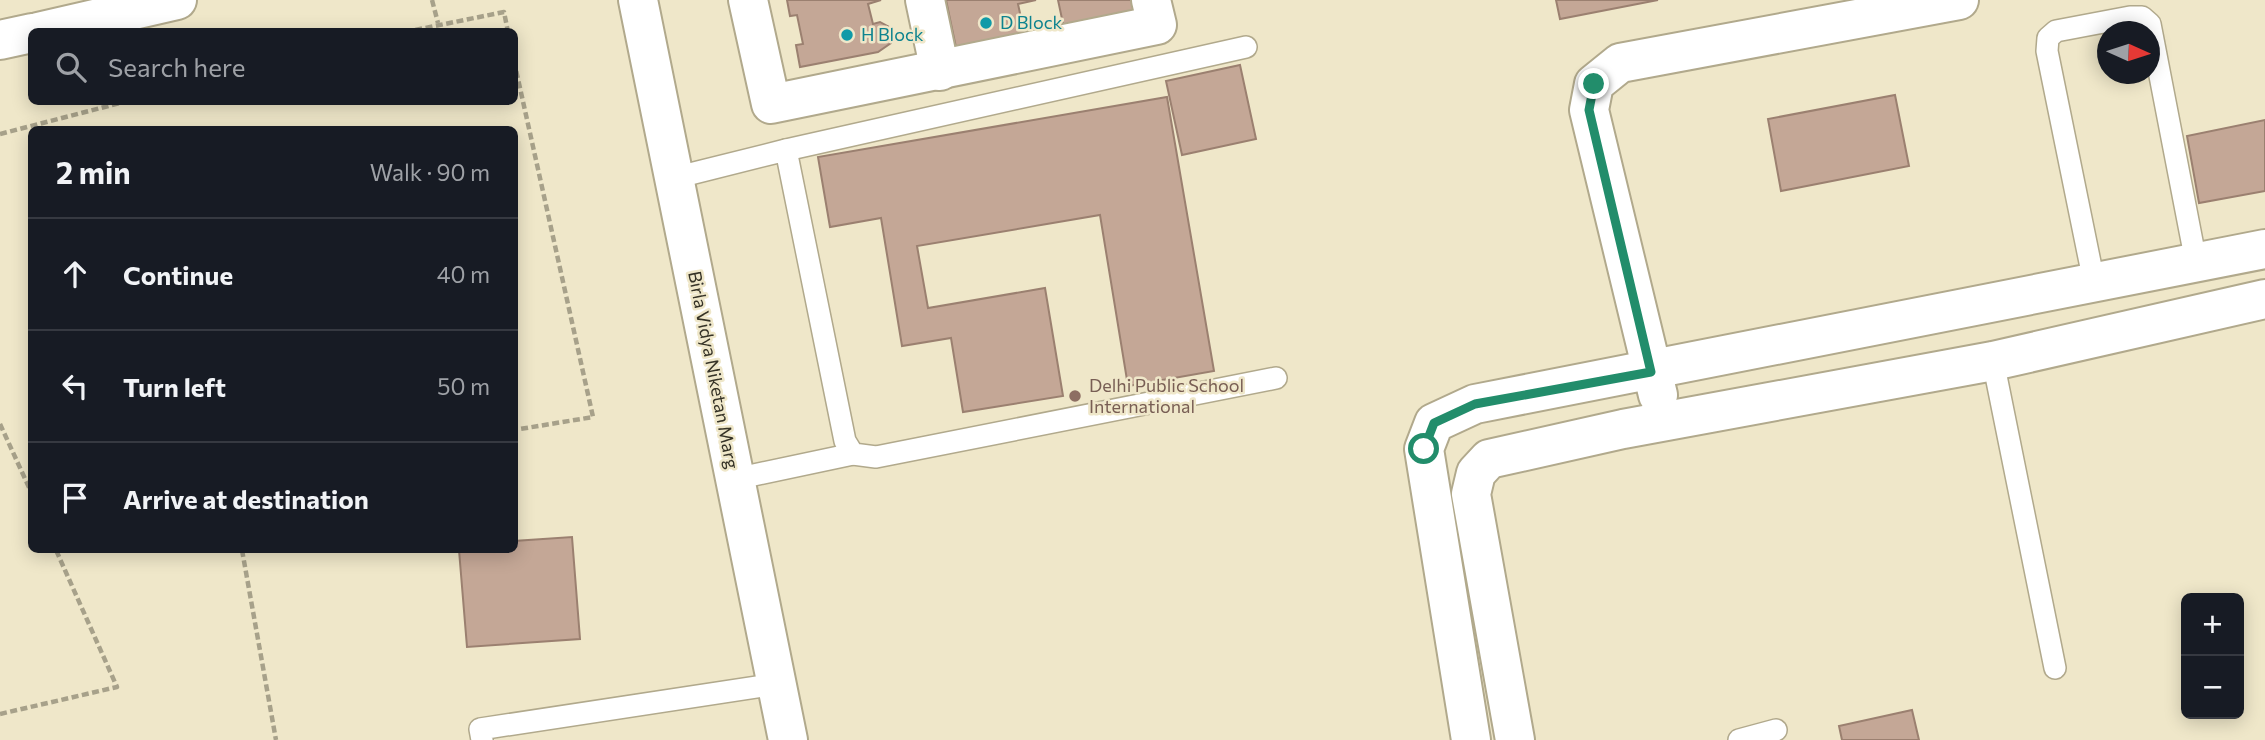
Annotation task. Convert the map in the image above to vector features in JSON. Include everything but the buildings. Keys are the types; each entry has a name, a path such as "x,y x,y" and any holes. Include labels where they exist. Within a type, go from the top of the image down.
{"street":[{"name":"Birla Vidya Niketan Marg","path":"638,0 788,740"},
{"path":"748,0 771,104 1157,25 1152,0"},
{"path":"925,0 940,71"},
{"path":"1664,422 1589,110 1594,84 1620,63 1959,0"},
{"path":"42,28 164,2"},
{"path":"1471,740 1424,449 1434,423 1475,404 1651,372 2265,248"},
{"path":"1515,740 1471,494 1476,473 1489,459 1664,422 1993,361 2265,299"}],"lane":[{"path":"2094,282 2047,51 2048,38 2056,31 2130,17 2142,17 2150,24 2196,262"},
{"path":"674,178 786,150 1246,47"},
{"path":"786,150 845,441 853,454"},
{"path":"1993,361 2055,668"},
{"path":"735,479 853,454 876,457 1276,379"},
{"path":"482,740 480,729 777,684"},
{"path":"1739,740 1776,730"}],"path":[{"path":"432,0 438,23"},
{"path":"420,28 504,12 507,28"},
{"path":"518,79 593,417 518,429"},
{"path":"31,126 112,105"},
{"path":"0,134 28,127"},
{"path":"0,424 28,485"},
{"path":"0,714 117,687 57,553"},
{"path":"243,553 276,740"}],"place":[{"name":"D Block","path":"986,23"},
{"name":"H Block","path":"847,35"},
{"name":"Delhi Public School International","path":"1075,396"}],"route":[{"path":"1424,449 1434,423 1475,404 1651,372 1589,110 1594,84"}]}
